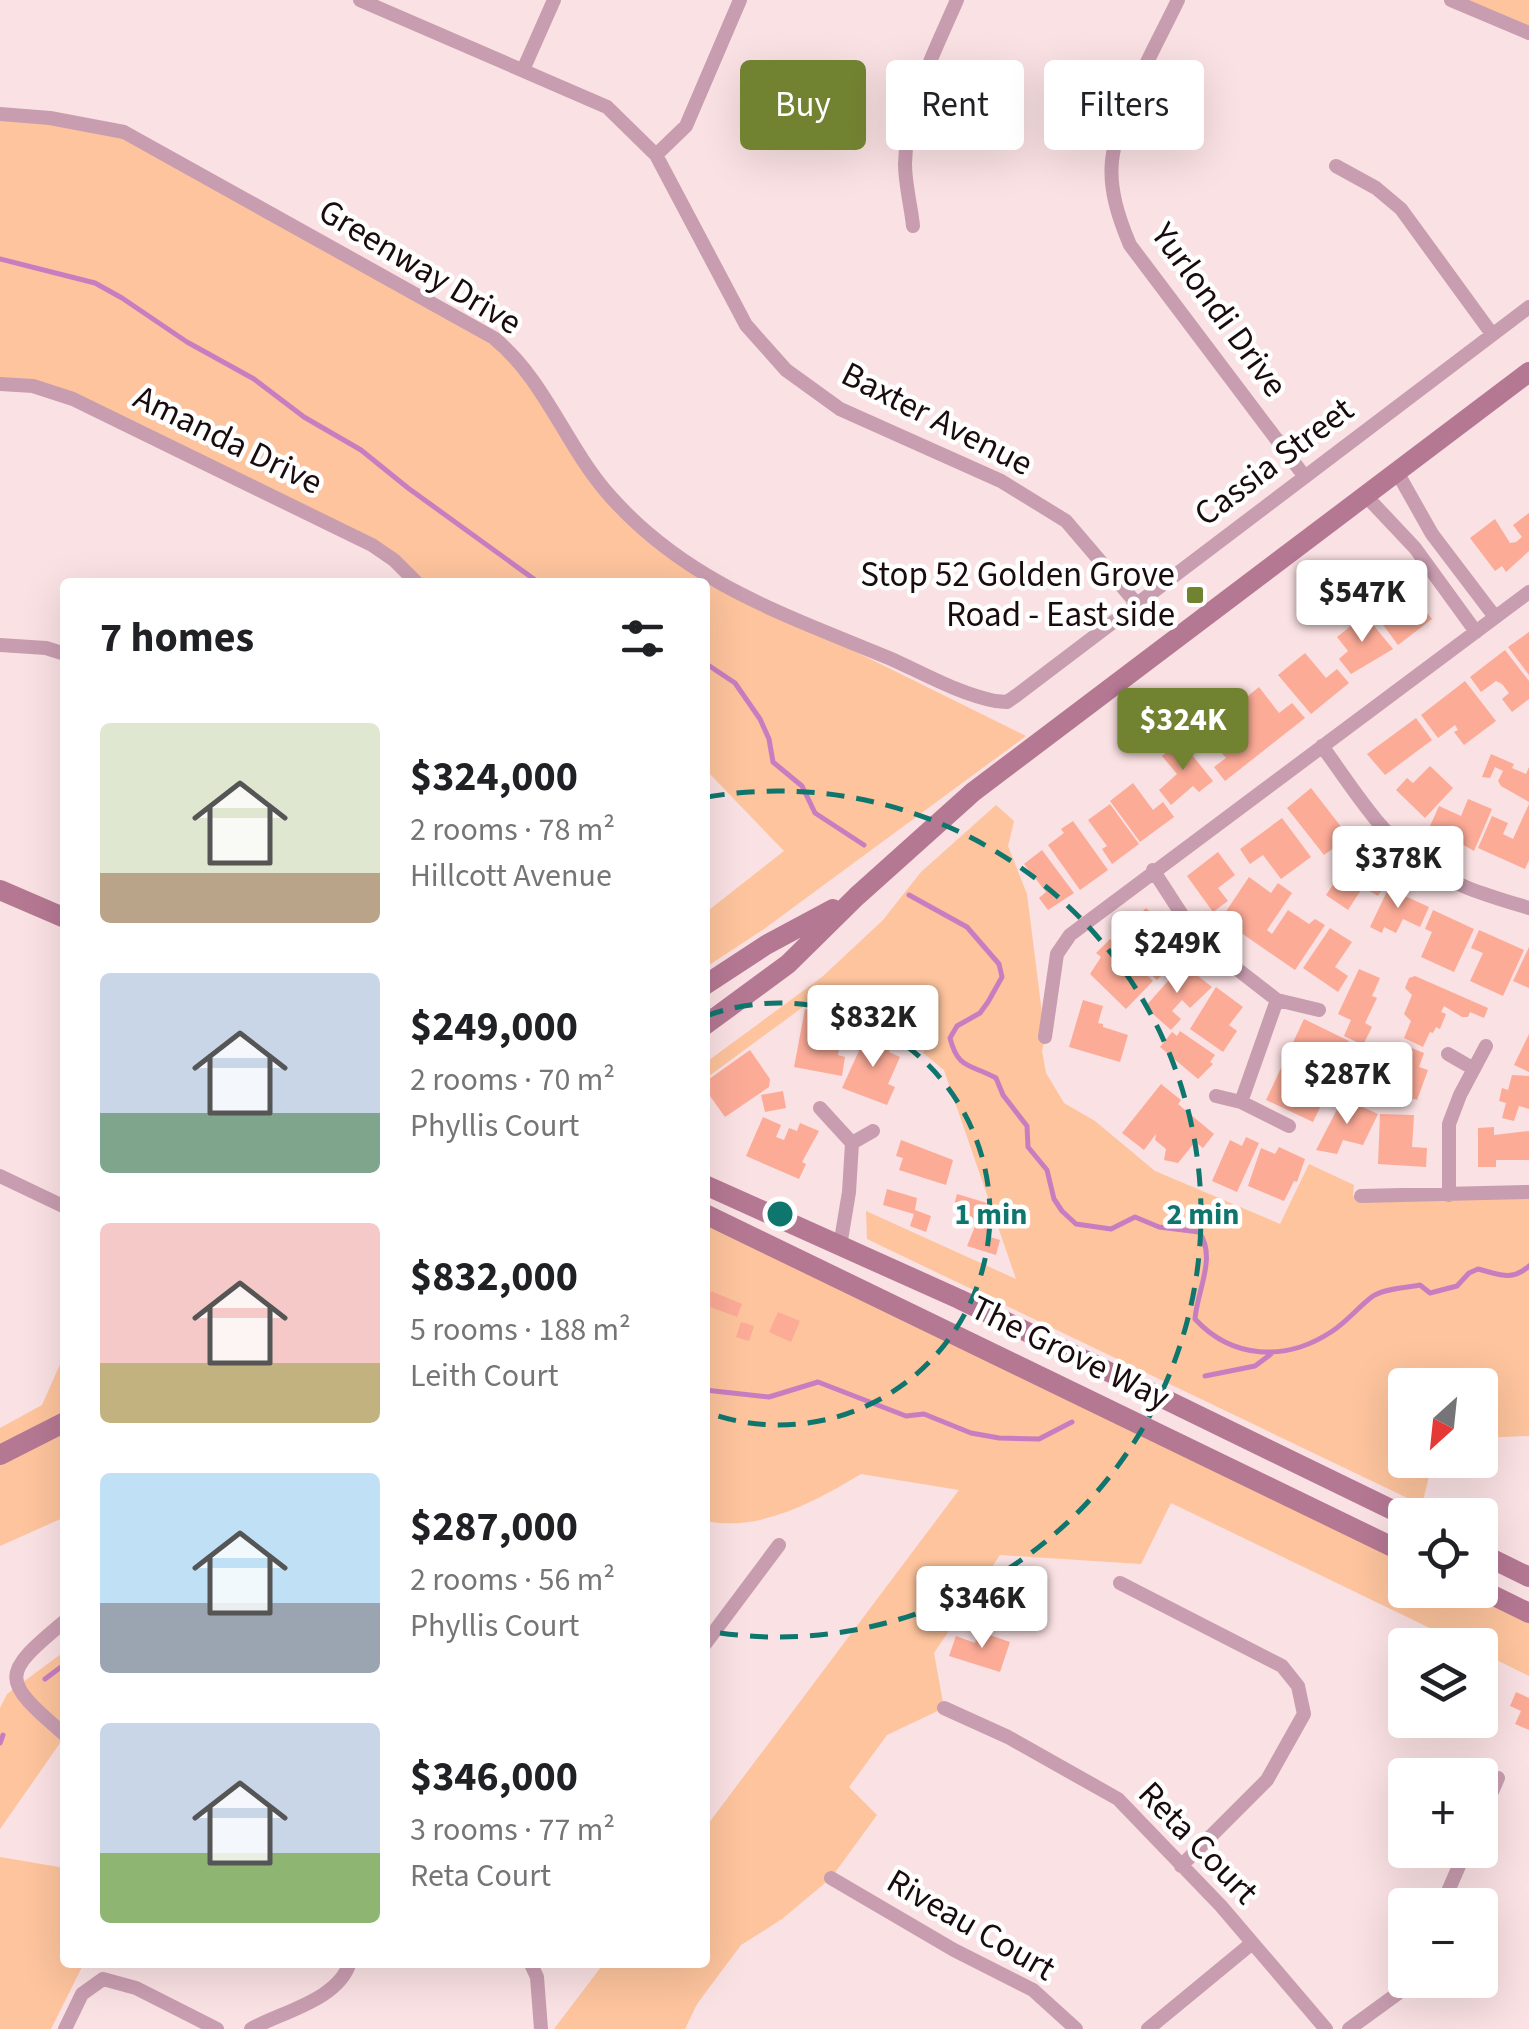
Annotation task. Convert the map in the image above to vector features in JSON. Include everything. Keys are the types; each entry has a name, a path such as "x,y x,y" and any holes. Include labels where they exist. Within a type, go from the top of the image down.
{"main road":[{"path":"710,1021 788,964 973,792 1529,372"},
{"path":"0,890 60,916"},
{"path":"710,982 766,945 857,896"},
{"path":"710,1029 736,1003"},
{"path":"710,1179 784,1220"},
{"name":"The Grove Way","path":"710,1187 959,1299 1388,1508"},
{"name":"The Grove Way","path":"710,1216 1388,1545"},
{"path":"0,1454 60,1424"},
{"path":"1498,1562 1529,1577"},
{"path":"1498,1598 1529,1613"}],"street":[{"name":"Baxter Avenue","path":"360,0 607,108 656,155 746,325 786,370 840,409 1001,481 1066,521 1136,603"},
{"path":"523,70 554,0"},
{"path":"656,155 686,126 740,0"},
{"path":"914,226 905,165 911,122 918,91 957,0"},
{"name":"Yurlondi Drive","path":"1178,0 1125,116 1116,146 1112,161 1116,211 1130,244 1306,477"},
{"path":"1451,0 1529,33"},
{"name":"Greenway Drive","path":"0,114 50,118 124,132 494,338 530,374 607,493 661,546 706,578"},
{"path":"1336,166 1376,188 1401,209 1492,334"},
{"name":"Cassia Street","path":"1007,702 1529,307"},
{"name":"Amanda Drive","path":"0,384 33,386 74,398 372,545 412,578"},
{"path":"1397,472 1432,534 1495,617"},
{"path":"1366,496 1415,548 1476,632"},
{"path":"1415,548 1432,534"},
{"name":"Greenway Drive","path":"710,580 984,699 1007,702"},
{"path":"1046,1037 1055,964 1063,944 1077,928 1529,592"},
{"path":"0,645 60,652"},
{"path":"1322,746 1382,827 1422,864 1474,890 1529,908"},
{"path":"1153,870 1197,938 1277,1000 1319,1010"},
{"path":"1241,1102 1277,1000"},
{"path":"1449,1195 1449,1124 1486,1046"},
{"path":"1448,1054 1474,1068"},
{"path":"1216,1096 1241,1102 1289,1126"},
{"path":"820,1108 852,1143 840,1246"},
{"path":"852,1143 872,1131"},
{"path":"0,1176 60,1205"},
{"path":"1361,1196 1529,1192"},
{"path":"710,1637 780,1545"},
{"path":"1120,1584 1282,1666 1299,1690 1304,1714 1267,1780 1181,1866"},
{"path":"60,1625 17,1654 8,1666 4,1684 22,1703 60,1730"},
{"name":"Reta Court","path":"944,1708 1008,1736 1118,1799 1221,1906 1326,2029"},
{"name":"Riveau Court","path":"830,1878 954,1950 1033,1990 1076,2029"},
{"path":"1148,2029 1251,1944"},
{"path":"251,2029 328,1991 348,1968"},
{"path":"532,1968 541,2029"},
{"path":"64,2029 82,1994 103,1979 136,1988 217,2029"},
{"path":"1349,2029 1392,1998"}],"shaded area":[{"path":"1452,0 1529,0 1529,33"},
{"path":"0,114 124,132 510,351 632,520 751,600 1026,736 710,964 710,909 784,851 710,774 710,578 412,578 383,552 53,391 0,384"},
{"path":"996,805 1014,821 1008,846 1027,894 1046,1073 1064,1103 1095,1121 1155,1171 1280,1224 1309,1164 1354,1185 1353,1196 1529,1192 1529,1436 1498,1437 1498,1368 1388,1368 1388,1478 1429,1478 1424,1498 1407,1498 867,1239 866,1211 1016,1279 944,1070 923,1053 938,1023 870,997 856,1013 807,1004 710,1075 710,1059 822,977 883,920 921,872"},
{"path":"710,1216 1388,1545 1388,1608 1171,1503 1141,1564 1000,1555 934,1653 944,1708 887,1735 849,1787 877,1815 831,1878 782,1919 741,1945 697,2004 685,2029 554,2029 600,1968 710,1968 710,1821 959,1490 861,1474 786,1512 746,1522 710,1521"},
{"path":"60,1364 60,1519 0,1546 0,1428 42,1405"},
{"path":"1498,1598 1529,1613 1529,1676 1498,1661 1498,1628 1430,1628 1388,1608 1498,1608"},
{"path":"60,1655 60,1743 0,1829 0,1708 7,1694"},
{"path":"0,1857 60,1867 60,1968 82,1968 51,2029 0,2029"}],"building":[{"path":"1529,513 1529,551 1506,572 1502,566 1495,571 1470,538 1495,519 1510,543 1516,542 1522,537 1513,525"},
{"path":"1401,579 1432,619 1398,645 1381,622 1396,610 1392,606 1385,611 1375,598"},
{"path":"1365,615 1393,649 1351,674 1339,659 1348,651 1337,637"},
{"path":"1529,632 1529,675 1508,647"},
{"path":"1505,650 1529,681 1529,699 1512,712 1502,699 1509,693 1502,684 1496,681 1481,692 1470,677"},
{"path":"1305,653 1326,678 1337,669 1349,683 1311,714 1278,675"},
{"path":"1465,681 1496,721 1464,745 1454,732 1458,730 1455,725 1438,738 1421,715"},
{"path":"1259,687 1279,713 1292,703 1305,718 1225,781 1214,767 1226,758 1216,746 1227,737 1221,730 1238,717 1232,709"},
{"path":"1416,718 1432,740 1385,775 1367,754"},
{"path":"1180,740 1213,781 1199,792 1193,786 1171,805 1159,790 1177,774 1162,756"},
{"path":"1491,754 1526,774 1529,767 1529,802 1501,786 1498,781 1503,771 1495,767 1490,778 1482,777"},
{"path":"1430,766 1453,788 1425,818 1396,790 1407,778 1413,783"},
{"path":"1133,783 1153,810 1163,802 1174,817 1140,842 1110,801"},
{"path":"1311,788 1349,837 1324,855 1287,808"},
{"path":"1468,799 1492,809 1474,851 1430,826 1439,806 1461,816"},
{"path":"1110,804 1139,844 1112,864 1102,849 1107,846 1088,820"},
{"path":"1529,804 1529,860 1525,869 1478,848 1492,816 1508,823 1503,834 1513,839"},
{"path":"1282,818 1311,857 1281,879 1263,855 1250,864 1240,849"},
{"path":"1073,821 1108,870 1080,890 1048,845"},
{"path":"1042,850 1074,893 1048,910 1039,898 1046,892 1024,864"},
{"path":"1218,852 1235,875 1218,888 1228,901 1213,912 1187,876"},
{"path":"1353,855 1388,881 1378,896 1363,887 1348,910 1326,895"},
{"path":"1249,877 1271,893 1278,883 1292,893 1267,930 1272,934 1288,910 1309,924 1315,919 1325,925 1295,970 1221,919"},
{"path":"1391,883 1407,891 1405,896 1429,907 1420,927 1403,919 1396,933 1384,927 1382,933 1370,927"},
{"path":"1146,908 1166,927 1158,935 1179,957 1157,980 1131,955 1129,958 1153,981 1126,1009 1090,974 1101,957 1096,953 1110,939 1115,944"},
{"path":"1433,910 1474,929 1454,972 1421,957 1432,932 1425,929"},
{"path":"1330,928 1352,942 1335,967 1348,976 1338,992 1303,968"},
{"path":"1479,930 1524,950 1503,996 1470,981 1483,953 1471,948"},
{"path":"1529,947 1529,988 1513,981"},
{"path":"1183,964 1212,987 1190,1008 1182,1000 1172,1011 1181,1019 1171,1030 1145,1007"},
{"path":"1359,969 1380,978 1372,996 1377,998 1365,1023 1372,1027 1363,1045 1344,1036 1351,1020 1338,1014"},
{"path":"1415,976 1488,1008 1484,1018 1470,1012 1468,1017 1462,1017 1444,1006 1441,1012 1446,1014 1440,1029 1436,1027 1430,1032 1423,1047 1404,1038 1411,1021 1404,1014 1412,995 1405,988 1409,978"},
{"path":"1216,987 1243,1007 1229,1025 1237,1031 1223,1052 1190,1029"},
{"path":"1083,1000 1103,1006 1098,1023 1103,1027 1128,1035 1120,1062 1069,1047"},
{"path":"805,1009 834,1014 829,1035 841,1038 838,1055 845,1057 842,1076 794,1067"},
{"path":"1304,1019 1349,1041 1334,1074 1305,1061 1298,1080 1327,1093 1313,1122 1266,1100"},
{"path":"868,1031 893,1043 889,1052 900,1057 888,1084 895,1087 887,1105 842,1088"},
{"path":"1180,1031 1215,1055 1210,1062 1213,1064 1198,1079 1160,1047 1172,1032 1177,1036"},
{"path":"1529,1034 1529,1072 1514,1065"},
{"path":"1409,1047 1424,1053 1419,1067 1428,1070 1417,1100 1365,1082 1372,1062 1383,1066 1389,1049 1404,1058"},
{"path":"750,1050 770,1079 769,1087 725,1117 710,1096 710,1078"},
{"path":"1512,1075 1529,1076 1529,1109 1519,1106 1514,1121 1502,1118 1506,1103 1499,1101 1502,1088 1508,1090"},
{"path":"1161,1084 1214,1134 1203,1148 1195,1142 1178,1163 1164,1160 1166,1149 1155,1140 1156,1134 1144,1150 1122,1133"},
{"path":"783,1091 786,1108 765,1112 761,1095"},
{"path":"1343,1098 1378,1114 1363,1145 1343,1140 1337,1154 1316,1150"},
{"path":"1380,1114 1414,1115 1412,1147 1427,1148 1426,1167 1378,1164"},
{"path":"763,1117 781,1125 776,1137 784,1140 789,1128 797,1131 800,1123 819,1131 802,1162 806,1164 799,1179 746,1156"},
{"path":"1494,1127 1494,1135 1529,1131 1529,1160 1496,1160 1496,1167 1478,1167 1478,1128"},
{"path":"1246,1137 1259,1143 1237,1192 1212,1181 1230,1140 1242,1146"},
{"path":"901,1140 953,1160 946,1185 899,1170 903,1158 896,1156"},
{"path":"1279,1147 1305,1159 1297,1182 1294,1181 1284,1201 1248,1186 1261,1148 1275,1154"},
{"path":"887,1189 917,1198 915,1210 931,1216 926,1232 910,1226 914,1214 883,1205"},
{"path":"957,1194 987,1203 978,1225 992,1230 990,1237 1000,1240 996,1255 967,1246 976,1224 963,1220 965,1213 953,1209"},
{"path":"710,1293 742,1304 737,1317 710,1307"},
{"path":"778,1312 800,1321 791,1342 769,1332"},
{"path":"741,1322 754,1326 749,1341 736,1337"},
{"path":"978,1631 1010,1642 1000,1672 949,1656 956,1636 975,1643"},
{"path":"1516,1692 1529,1698 1529,1730 1515,1724 1521,1711 1510,1706"}],"waterway":[{"path":"0,259 95,283 122,298 361,450 532,578"},
{"path":"710,666 735,683 760,719 773,762 802,786 815,813 864,845"},
{"path":"909,895 967,927 999,964 1002,977 988,1002 980,1013 957,1026 950,1038 961,1061 996,1078 1003,1095 1027,1126 1028,1147 1047,1170 1054,1199 1062,1211 1076,1224 1111,1229 1135,1217 1159,1227 1199,1232 1206,1263 1195,1319 1225,1342 1260,1352 1296,1348 1331,1332 1383,1291 1420,1285 1430,1293 1457,1286 1478,1269 1511,1275 1529,1266"},
{"path":"1205,1376 1255,1366 1271,1354"},
{"path":"710,1391 769,1397 818,1382 906,1416 924,1414 971,1433 999,1438 1039,1439 1072,1422"},
{"path":"45,1679 60,1668"},
{"path":"0,1743 3,1735"}],"place":[{"name":"Stop 52 Golden Grove Road - East side","path":"1195,595"}]}
